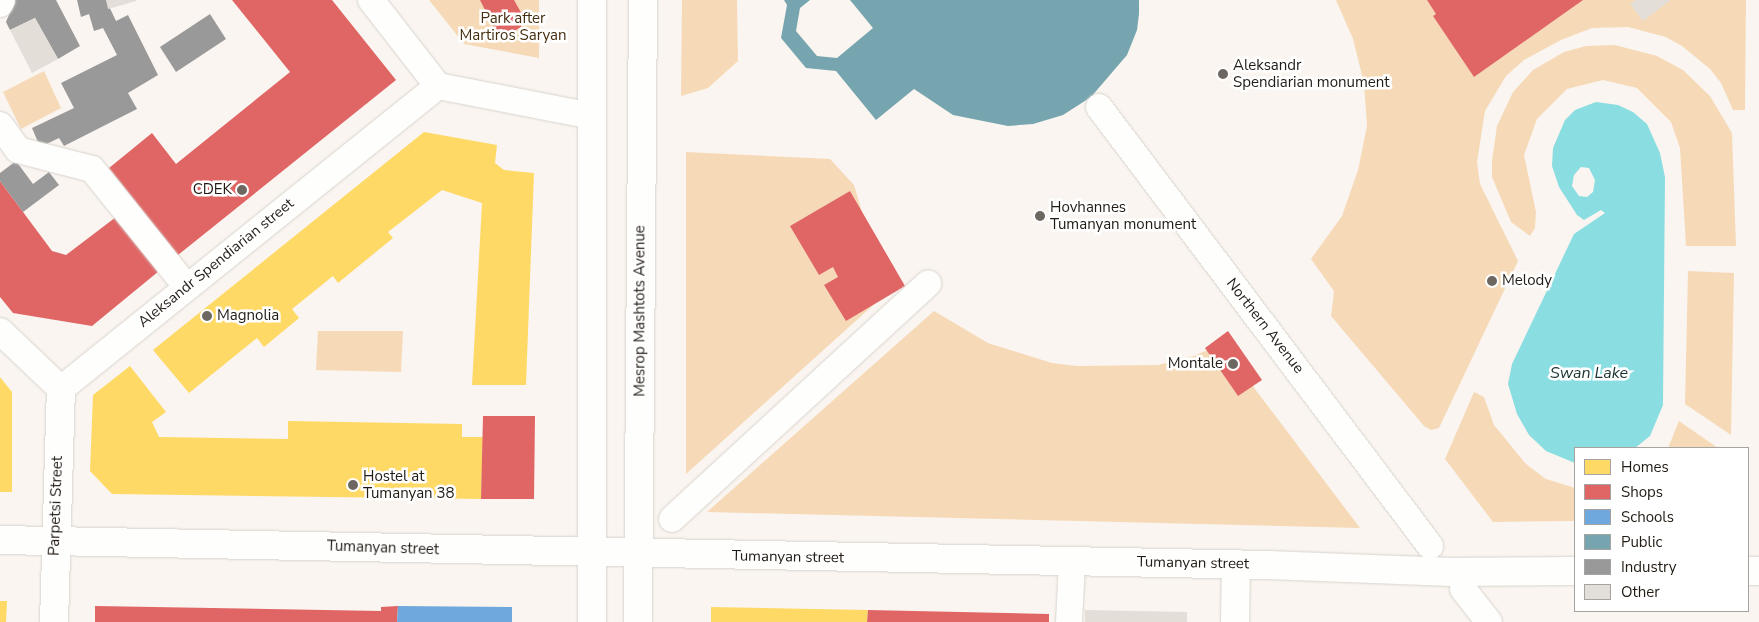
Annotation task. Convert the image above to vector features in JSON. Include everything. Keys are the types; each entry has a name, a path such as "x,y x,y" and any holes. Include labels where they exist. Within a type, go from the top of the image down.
{"main road":[{"path":"592,0 592,622"},
{"name":"Mesrop Mashtots Avenue","path":"638,622 643,0"},
{"name":"Parpetsi Street","path":"54,622 54,540 60,389"},
{"name":"Tumanyan street","path":"0,540 592,554 1236,564 1451,572 1574,571"},
{"path":"1235,622 1236,564"}],"street":[{"path":"0,4 2,0"},
{"path":"371,0 438,86 592,116"},
{"name":"Aleksandr Spendiarian street","path":"60,389 186,286 438,86"},
{"name":"Northern Avenue","path":"1099,107 1430,546"},
{"path":"0,125 18,150 92,169 186,286"},
{"path":"672,519 928,284"},
{"path":"0,331 60,389"},
{"path":"1069,622 1072,562"},
{"path":"1463,589 1489,622"}],"green space":[{"name":"Park after Martiros Saryan","path":"429,0 539,0 539,58 464,44"},
{"path":"682,0 737,0 738,61 708,88 681,96"},
{"path":"1336,0 1746,0 1745,110 1733,110 1721,83 1710,69 1682,46 1666,37 1628,27 1592,28 1561,40 1524,60 1506,76 1485,111 1477,162 1480,184 1518,261 1439,428 1431,430 1424,426 1331,316 1334,291 1311,259 1342,216 1358,170 1367,126 1364,83 1353,39"},
{"path":"1615,45 1657,56 1683,70 1710,96 1732,133 1736,246 1686,246 1680,148 1671,122 1637,88 1603,80 1567,89 1537,119 1524,155 1536,212 1535,228 1530,236 1511,222 1492,177 1492,161 1497,126 1513,92 1533,70 1564,52 1586,46"},
{"path":"44,71 61,108 21,129 3,92"},
{"path":"686,152 830,159 854,185 863,215 900,281 686,474"},
{"path":"1688,271 1734,273 1731,435 1685,404"},
{"path":"934,311 988,343 1052,363 1077,366 1158,365 1194,356 1221,344 1360,528 707,512"},
{"path":"318,331 403,331 401,372 316,370"},
{"path":"1474,392 1484,397 1494,425 1526,464 1546,479 1574,488 1574,521 1493,522 1445,459"},
{"path":"1679,421 1717,447 1668,447"}],"water":[{"name":"Swan Lake","path":"1596,102 1618,105 1633,112 1647,124 1660,153 1665,177 1663,405 1650,436 1636,447 1574,447 1574,463 1546,451 1529,435 1517,414 1508,384 1512,364 1574,234 1605,213 1601,210 1584,220 1577,215 1559,187 1552,166 1553,148 1565,120 1575,110","holes":["1581,167 1589,168 1595,180 1593,192 1587,197 1579,196 1572,186 1574,175"]}],"building: Homes":[{"path":"424,132 497,145 495,163 504,170 534,173 526,385 472,385 482,203 442,190 388,232 393,238 338,283 333,276 292,309 299,318 264,347 257,338 189,393 153,350"},
{"path":"130,366 166,412 152,422 159,437 288,439 288,421 462,424 462,437 483,437 481,499 112,494 90,471 93,395"},
{"path":"0,377 12,392 12,492 0,492"},
{"path":"0,601 7,601 6,622 0,622"},
{"path":"711,607 868,610 867,622 711,622"}],"building: Shops":[{"path":"232,0 332,0 396,80 178,255 109,168 152,133 176,164 290,72"},
{"path":"480,0 514,0 523,16 521,27 507,35 496,32"},
{"path":"1427,0 1583,0 1474,77 1433,16 1436,14"},
{"path":"0,181 52,251 66,255 116,217 159,271 92,326 13,313 0,297"},
{"path":"850,191 905,286 846,321 824,285 838,277 833,267 819,275 790,226"},
{"name":"Montale","path":"1228,331 1262,380 1238,396 1205,348"},
{"path":"483,416 535,416 534,499 481,499"},
{"path":"95,606 381,611 381,607 398,606 397,622 95,622"},
{"path":"868,610 1049,614 1049,622 867,622"}],"building: Schools":[{"path":"398,606 512,607 512,622 397,622"}],"building: Public":[{"path":"784,0 810,0 800,8 796,31 817,56 837,58 873,28 850,0 1139,0 1139,14 1137,30 1127,55 1091,97 1063,115 1033,124 1008,126 953,115 914,89 876,120 836,71 806,68 781,38 787,5"}],"building: Industry":[{"path":"15,0 56,0 80,46 58,59 35,18 10,30 6,22"},
{"path":"77,0 106,0 116,21 128,15 158,75 128,93 137,109 64,146 59,138 40,147 32,128 74,108 61,83 117,55 103,28 94,31 89,14 81,17"},
{"path":"210,14 226,39 176,72 160,47"},
{"path":"16,161 33,184 49,172 59,185 23,212 0,181 0,173"}],"building: Other":[{"path":"106,0 136,0 136,1 108,9"},
{"path":"1636,0 1671,0 1643,21 1630,4"},
{"path":"35,18 58,59 32,73 10,30"},
{"path":"1085,610 1187,612 1187,622 1085,622"}],"place":[{"name":"Aleksandr Spendiarian monument","path":"1223,74"},
{"name":"CDEK","path":"242,190"},
{"name":"Hovhannes Tumanyan monument","path":"1040,216"},
{"name":"Melody","path":"1492,281"},
{"name":"Magnolia","path":"207,316"},
{"name":"Montale","path":"1233,364"},
{"name":"Hostel at Tumanyan 38","path":"353,485"}]}
